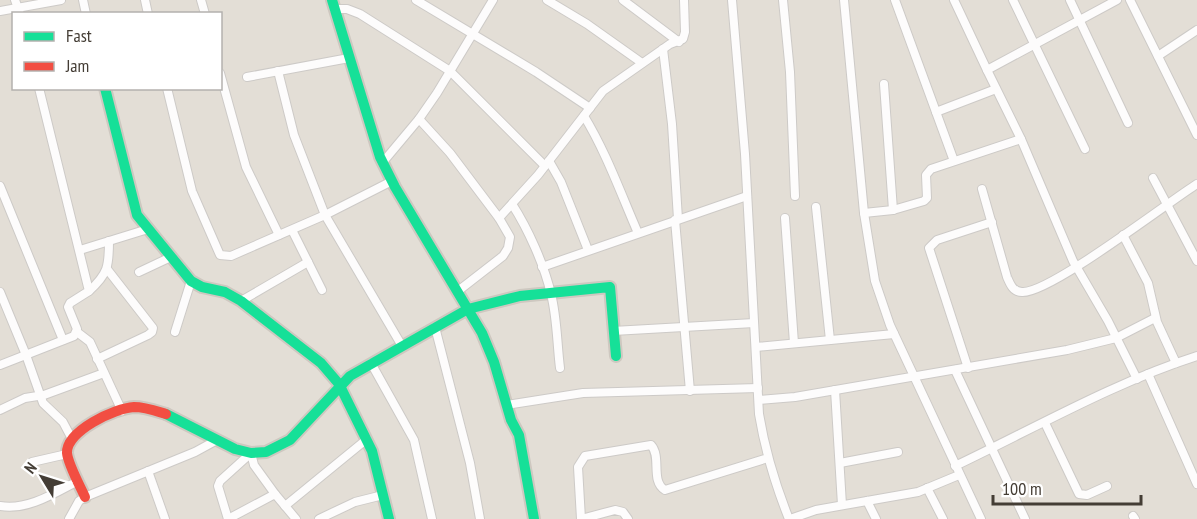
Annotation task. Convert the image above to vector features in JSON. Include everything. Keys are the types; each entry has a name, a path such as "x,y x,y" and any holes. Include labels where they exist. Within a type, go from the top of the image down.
{"street":[{"path":"0,11 61,0"},
{"path":"416,0 590,108"},
{"path":"383,162 419,119 493,0"},
{"path":"547,0 595,29 642,63"},
{"path":"624,0 679,42"},
{"path":"499,218 547,164 603,91 670,44 683,39 685,32 684,0"},
{"path":"732,0 759,400 764,445 789,519 816,510 918,492 959,475"},
{"path":"783,0 790,72 795,196"},
{"path":"844,0 864,213 875,280 894,334 981,519"},
{"path":"895,0 954,161"},
{"path":"954,0 1022,139 1076,266 1137,379"},
{"path":"1013,0 1085,150"},
{"path":"1070,0 1128,123"},
{"path":"987,70 1117,0"},
{"path":"1130,0 1197,135"},
{"path":"333,5 383,162 486,343 511,420 519,435 534,519"},
{"path":"333,5 360,14 450,71 547,164 561,182 588,250"},
{"path":"1158,56 1194,32 1197,43"},
{"path":"663,49 672,124 690,391"},
{"path":"247,77 349,58"},
{"path":"278,71 294,135 325,215 402,346"},
{"path":"222,80 246,167 279,235"},
{"path":"884,84 893,210"},
{"path":"936,112 996,89"},
{"path":"40,90 80,250 88,291"},
{"path":"106,90 137,215 191,281 202,287 225,292 242,301 321,363 339,384 367,439 389,519"},
{"path":"167,90 192,191 219,255 231,256 292,230 392,181"},
{"path":"584,116 606,159 638,233"},
{"path":"419,119 450,153 499,218 510,237 503,256 458,291"},
{"path":"864,213 893,210 924,201 927,198 927,171 1022,139"},
{"path":"1154,178 1197,261"},
{"path":"982,189 1007,277 1016,291 1028,292 1050,283 1197,184"},
{"path":"0,186 63,340"},
{"path":"542,267 747,196"},
{"path":"512,204 524,225 551,293 560,368"},
{"path":"816,207 830,340"},
{"path":"785,218 794,343"},
{"path":"968,368 929,248 937,240 992,222"},
{"path":"80,250 148,229"},
{"path":"292,230 322,290"},
{"path":"1123,235 1148,283 1155,318 1176,363"},
{"path":"0,365 74,336 77,328 68,307 70,303 98,283 107,269 109,241"},
{"path":"139,272 171,257"},
{"path":"242,301 308,262"},
{"path":"98,359 148,335 153,328 107,269"},
{"path":"175,332 191,281"},
{"path":"85,497 67,454 68,446 75,433 90,424 132,407 163,413 243,452 266,452 287,442 339,384 371,363 468,309 502,299 610,287 616,356"},
{"path":"0,292 45,407 63,422 72,439"},
{"path":"759,400 795,397 1067,350 1116,338 1155,318"},
{"path":"614,331 754,323"},
{"path":"435,327 470,463 480,519"},
{"path":"77,332 87,338 122,411"},
{"path":"756,347 894,334"},
{"path":"956,466 1137,379 1197,356"},
{"path":"371,363 414,440 432,519"},
{"path":"955,370 1025,519"},
{"path":"0,410 25,398 40,396 104,373"},
{"path":"1148,374 1197,484"},
{"path":"506,405 583,393 758,388"},
{"path":"835,390 843,505"},
{"path":"1045,423 1079,494 1087,495 1107,486"},
{"path":"285,506 367,439"},
{"path":"69,519 79,501 85,497 195,452 217,440"},
{"path":"628,519 623,512 615,510 581,519 578,467 585,456 651,445 655,451 658,484 665,490 768,458"},
{"path":"840,463 898,452"},
{"path":"250,453 254,465 296,519"},
{"path":"250,453 218,486 228,519 275,494"},
{"path":"32,462 67,454"},
{"path":"148,471 165,519"},
{"path":"0,506 8,507 36,502 78,481"},
{"path":"927,488 943,519"},
{"path":"319,519 355,502 383,495"},
{"path":"867,501 876,519"}],"shaded area":[{"path":"0,0 1197,0 1197,519 0,519"}],"traffic: fast":[{"path":"332,0 380,157 395,187 482,333 494,362 511,420 519,435 534,519"},
{"path":"106,90 137,215 191,281 202,287 225,292 241,301 321,363 339,384 372,451 389,519"},
{"path":"166,414 235,449 251,453 266,452 290,440 350,376 468,309 520,296 610,287 616,356"}],"traffic: jam":[{"path":"85,497 67,453 74,437 93,422 126,408 142,408 166,414"}]}
